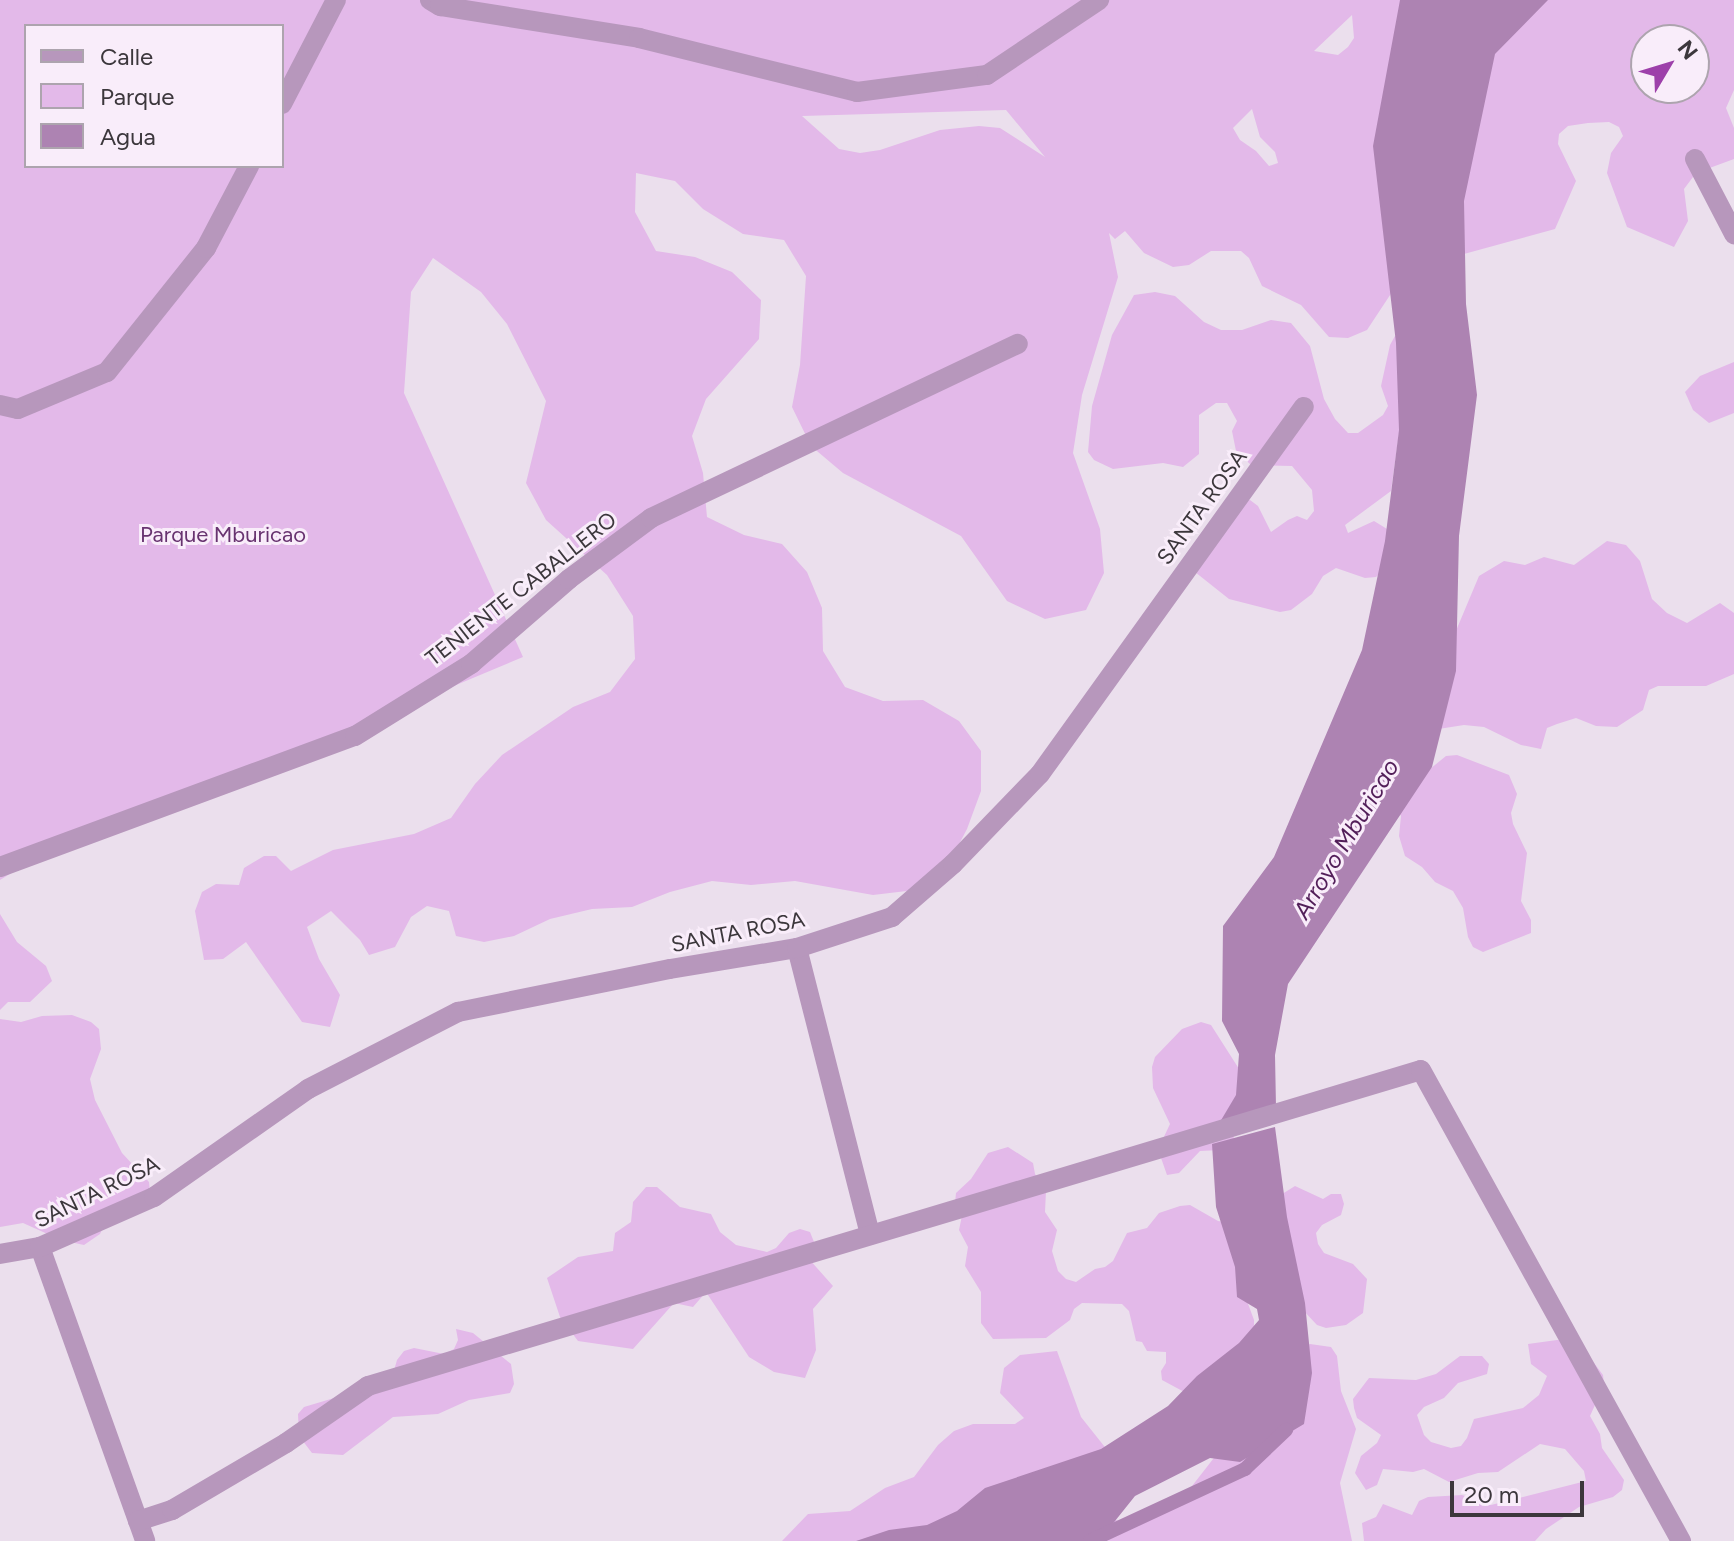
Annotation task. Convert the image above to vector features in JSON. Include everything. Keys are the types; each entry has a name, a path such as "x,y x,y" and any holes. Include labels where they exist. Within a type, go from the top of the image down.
{"street":[{"path":"284,100 336,0"},
{"path":"430,0 440,6 639,38 857,92 987,75 1099,0"},
{"path":"1695,159 1734,234"},
{"path":"0,405 18,409 107,372 206,248 248,168"},
{"name":"TENIENTE CABALLERO","path":"0,867 355,736 471,664 569,579 651,518 1018,344"},
{"name":"SANTA ROSA","path":"0,1254 40,1247 154,1197 308,1089 458,1012 670,969 797,948 892,917 953,864 1040,774 1304,407"},
{"path":"797,948 870,1235"},
{"path":"138,1521 172,1510 274,1451 368,1386 1421,1070 1681,1541"},
{"path":"40,1247 145,1541"}],"green space":[{"name":"Parque Mburicao","path":"0,0 1434,0 1394,289 1367,330 1348,338 1329,337 1301,305 1262,286 1249,258 1241,251 1211,251 1189,265 1173,267 1144,253 1125,231 1115,239 1109,233 1118,277 1082,395 1073,453 1100,529 1104,573 1086,610 1045,619 1007,601 961,536 843,473 811,446 792,407 800,365 806,276 784,240 743,234 703,209 675,181 636,173 635,212 656,251 695,257 732,272 761,300 759,339 706,399 692,436 703,473 707,517 744,535 782,544 807,572 822,608 823,651 845,687 883,701 923,700 959,721 981,751 981,791 967,829 947,867 915,890 873,895 795,881 751,885 712,881 670,892 632,907 592,909 550,919 514,936 484,942 456,936 449,911 427,906 411,917 395,947 369,955 360,940 331,911 307,927 319,959 340,995 330,1027 302,1022 246,942 223,959 204,960 195,911 202,892 216,884 239,885 244,868 264,856 276,856 291,871 333,850 414,834 451,818 475,784 502,755 573,707 610,692 635,659 633,616 607,575 546,520 526,483 546,401 507,324 481,292 433,258 411,292 404,393 523,657 21,867 0,880","holes":["1352,15 1354,38 1348,47 1338,55 1314,51","1252,109 1260,137 1275,152 1278,163 1269,166 1256,151 1240,140 1233,128","1006,110 1045,157 1000,128 979,126 940,130 880,150 860,153 839,149 802,116"]},
{"path":"1508,0 1734,0 1734,90 1726,108 1734,128 1734,159 1696,173 1684,189 1688,221 1674,247 1627,227 1607,173 1611,153 1623,136 1619,127 1609,122 1568,126 1559,134 1558,144 1576,181 1555,229 1453,257 1429,183"},
{"path":"1155,292 1175,296 1204,322 1221,330 1242,330 1271,320 1291,323 1310,346 1324,399 1335,419 1348,433 1358,433 1383,415 1388,406 1381,386 1390,345 1395,336 1413,332 1391,491 1345,525 1348,533 1374,521 1392,532 1383,570 1376,577 1365,578 1336,568 1323,576 1312,594 1291,610 1280,612 1229,599 1195,572 1239,501 1250,500 1258,506 1271,532 1297,516 1307,520 1314,511 1312,490 1292,466 1251,465 1236,451 1232,431 1237,421 1227,403 1216,403 1199,415 1199,454 1183,467 1163,463 1113,469 1094,460 1088,452 1092,406 1112,335 1134,295"},
{"path":"1734,362 1734,413 1709,423 1693,410 1685,392 1700,376"},
{"path":"1607,541 1626,545 1640,561 1652,599 1667,613 1687,623 1720,603 1734,613 1734,674 1706,686 1658,686 1649,690 1643,710 1617,727 1596,726 1576,718 1557,724 1547,728 1541,749 1521,745 1484,727 1464,725 1413,733 1479,576 1504,561 1525,565 1544,557 1574,565"},
{"path":"1457,755 1509,775 1517,794 1511,813 1513,824 1527,853 1521,901 1531,920 1531,933 1483,952 1473,947 1468,937 1463,908 1453,891 1435,882 1422,867 1405,856 1399,836 1401,816 1395,808 1430,769 1446,756"},
{"path":"0,914 17,942 46,966 52,981 30,1002 8,1002 0,1010"},
{"path":"72,1015 91,1022 99,1029 101,1049 90,1079 95,1100 122,1153 149,1182 150,1192 113,1207 100,1234 84,1245 61,1240 23,1223 0,1227 0,1019 21,1022 42,1016"},
{"path":"1201,1022 1211,1025 1241,1072 1233,1144 1220,1150 1200,1151 1179,1173 1167,1175 1160,1155 1161,1143 1170,1124 1153,1088 1152,1067 1155,1057 1182,1029"},
{"path":"1008,1147 1033,1163 1035,1174 1046,1191 1045,1212 1057,1230 1052,1251 1058,1271 1066,1279 1076,1282 1095,1269 1105,1267 1113,1261 1127,1233 1147,1228 1159,1213 1180,1206 1190,1205 1218,1221 1237,1224 1243,1290 1254,1320 1254,1330 1188,1394 1162,1380 1166,1352 1147,1351 1142,1342 1136,1341 1129,1311 1122,1304 1082,1303 1074,1309 1070,1320 1046,1338 993,1339 981,1323 981,1292 965,1266 968,1247 959,1230 963,1211 955,1203 956,1193 971,1179 988,1153"},
{"path":"1295,1186 1323,1199 1331,1194 1341,1194 1344,1204 1341,1215 1322,1225 1316,1233 1324,1253 1353,1264 1367,1279 1363,1313 1346,1325 1326,1328 1317,1325 1302,1309 1279,1196"},
{"path":"646,1187 657,1187 680,1207 711,1214 720,1232 736,1245 767,1252 776,1248 789,1233 800,1229 810,1232 814,1242 809,1259 833,1286 813,1309 816,1350 805,1378 774,1372 749,1357 706,1292 693,1307 674,1303 633,1349 578,1341 560,1317 547,1278 578,1257 613,1251 615,1233 631,1222 633,1202"},
{"path":"456,1329 473,1333 511,1364 514,1384 510,1393 469,1400 438,1414 393,1417 343,1455 312,1453 299,1436 298,1414 304,1407 391,1381 397,1360 404,1351 414,1348 444,1354 454,1349 458,1340"},
{"path":"1566,1340 1591,1359 1603,1375 1604,1385 1590,1416 1600,1434 1602,1448 1624,1480 1622,1490 1613,1497 1579,1507 1546,1529 1535,1541 1364,1541 1362,1523 1376,1517 1383,1504 1412,1515 1419,1501 1428,1497 1462,1495 1491,1505 1586,1481 1584,1471 1565,1449 1540,1444 1498,1472 1478,1473 1449,1482 1424,1469 1413,1472 1383,1469 1377,1485 1366,1490 1355,1473 1361,1456 1377,1443 1381,1435 1357,1418 1354,1408 1353,1399 1369,1378 1416,1380 1436,1374 1460,1356 1482,1356 1489,1364 1487,1374 1458,1383 1444,1398 1424,1407 1417,1415 1424,1435 1431,1442 1451,1448 1461,1446 1474,1419 1523,1408 1539,1395 1547,1376 1531,1364 1528,1344"},
{"path":"1310,1344 1331,1347 1337,1356 1341,1391 1356,1429 1340,1483 1352,1541 1021,1541 1115,1520 1136,1523 1166,1502 1185,1495 1299,1349"},
{"path":"1057,1351 1081,1417 1108,1451 988,1541 782,1541 808,1514 850,1511 885,1488 914,1477 938,1445 954,1431 973,1424 1015,1424 1024,1418 1000,1393 1004,1368 1020,1355"}],"water":[{"path":"1400,0 1548,0 1495,54 1464,201 1466,304 1477,395 1459,536 1456,671 1432,767 1288,984 1275,1055 1276,1107 1217,1127 1236,1095 1239,1054 1222,1021 1223,926 1274,857 1362,650 1385,541 1399,430 1396,343 1373,146"},
{"path":"1275,1127 1287,1217 1305,1303 1312,1373 1304,1424 1240,1462 1210,1458 1135,1496 1099,1541 856,1541 889,1530 927,1525 957,1511 985,1488 1101,1449 1168,1406 1197,1376 1239,1343 1259,1320 1257,1309 1237,1297 1235,1267 1216,1207 1212,1144"}],"waterway":[{"name":"Arroyo Mburicao","path":"1090,1541 1245,1469 1286,1430"}]}
